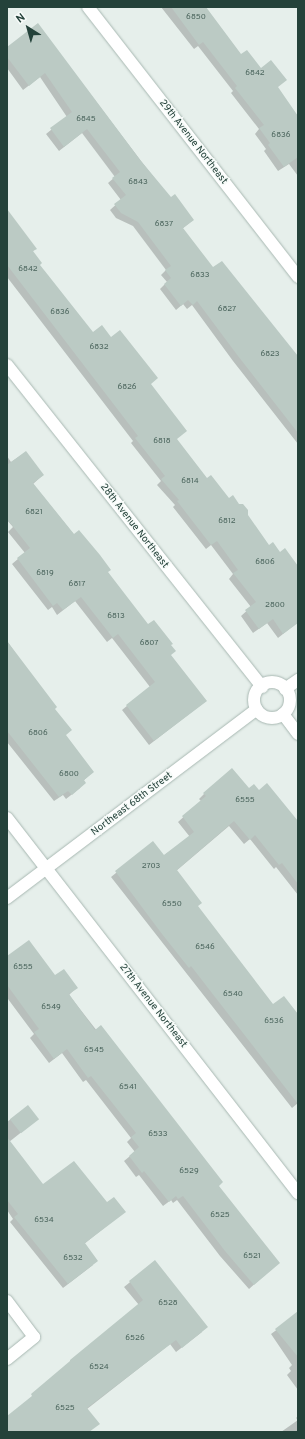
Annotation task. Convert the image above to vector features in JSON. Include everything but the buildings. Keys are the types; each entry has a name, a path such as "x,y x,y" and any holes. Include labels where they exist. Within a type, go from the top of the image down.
{"street":[{"name":"29th Avenue Northeast","path":"88,7 298,277"},
{"name":"28th Avenue Northeast","path":"7,365 262,687"},
{"path":"285,689 298,680"},
{"path":"271,683 277,684 285,689 289,696 290,702 283,714 270,718 260,714 254,699 256,693 262,687 271,683"},
{"name":"Northeast 68th Street","path":"7,898 257,709"},
{"path":"283,714 298,734"},
{"name":"27th Avenue Northeast","path":"7,818 298,1193"},
{"path":"7,1301 34,1337 7,1359"}]}
